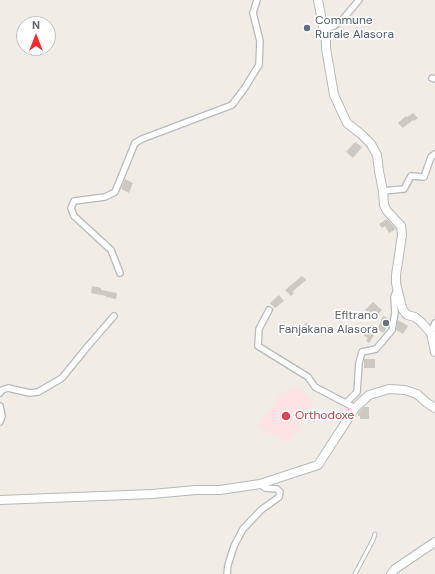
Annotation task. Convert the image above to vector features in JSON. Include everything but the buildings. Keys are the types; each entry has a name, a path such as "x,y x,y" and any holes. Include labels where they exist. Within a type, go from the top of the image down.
{"street":[{"path":"120,273 111,250 74,216 71,208 74,201 105,198 115,192 135,144 142,139 232,105 259,65 260,41 253,13 257,0"},
{"path":"318,0 334,95 347,123 371,144 377,155 384,205 387,211 402,226 402,236 396,275 400,304 407,315 415,317 422,322 431,333 435,352"},
{"path":"324,29 334,26 343,19 359,0"},
{"path":"383,191 404,189 411,176 424,177 430,157 435,154"},
{"path":"346,403 357,392 362,352 376,349 392,330 395,313 394,297 397,289"},
{"path":"269,310 259,329 258,346 308,377 315,386 355,408"},
{"path":"0,393 2,390 8,388 30,393 38,392 62,378 114,316"},
{"path":"431,333 435,323"},
{"path":"0,500 220,490 260,484 318,465 355,408 369,395 389,389 405,390 417,394 427,404 435,408"},
{"path":"0,406 2,416 0,422"},
{"path":"228,574 228,565 234,546 243,529 261,510 279,497 280,492 277,489 266,488 260,484"},
{"path":"391,574 395,569 435,542"}],"lane":[{"path":"355,574 375,534"}],"shaded area":[{"name":"Orthodoxe","path":"292,388 302,389 313,405 289,443 258,427 280,395"}],"place":[{"name":"Commune Rurale Alasora","path":"307,28"},
{"name":"Efitrano Fanjakana Alasora","path":"386,323"},
{"name":"Orthodoxe","path":"286,416"}]}
